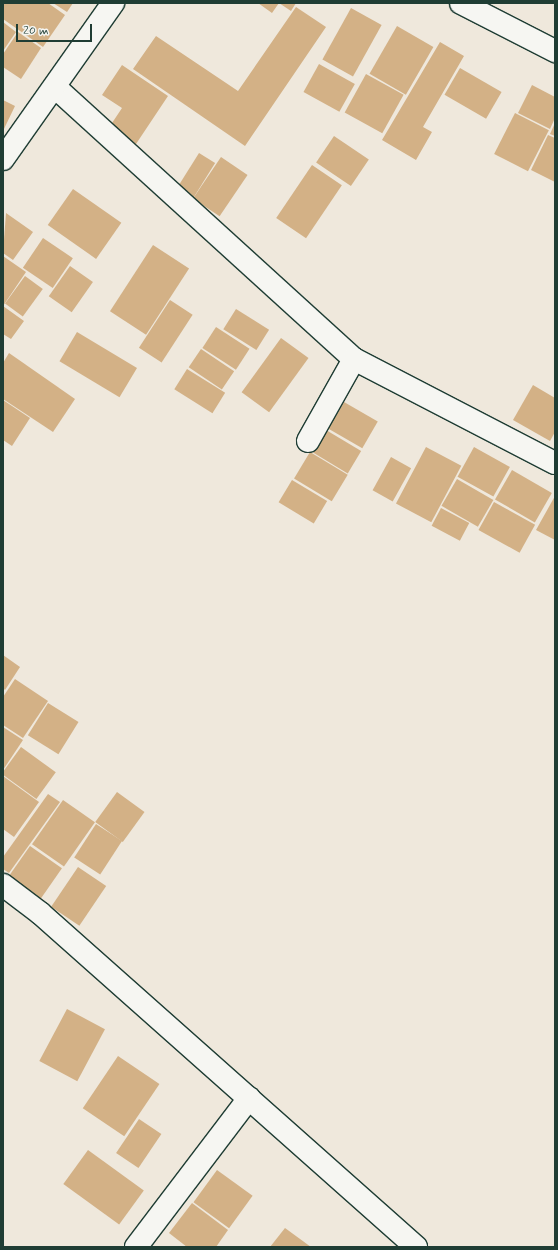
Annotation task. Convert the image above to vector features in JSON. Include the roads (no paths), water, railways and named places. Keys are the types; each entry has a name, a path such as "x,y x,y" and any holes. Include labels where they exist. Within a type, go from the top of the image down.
{"street":[{"path":"3,159 55,87 112,3"},
{"path":"461,3 555,51"},
{"path":"55,87 354,359 555,463"},
{"path":"308,441 354,359"},
{"path":"3,885 40,913 416,1247"},
{"path":"136,1247 249,1098"}]}
